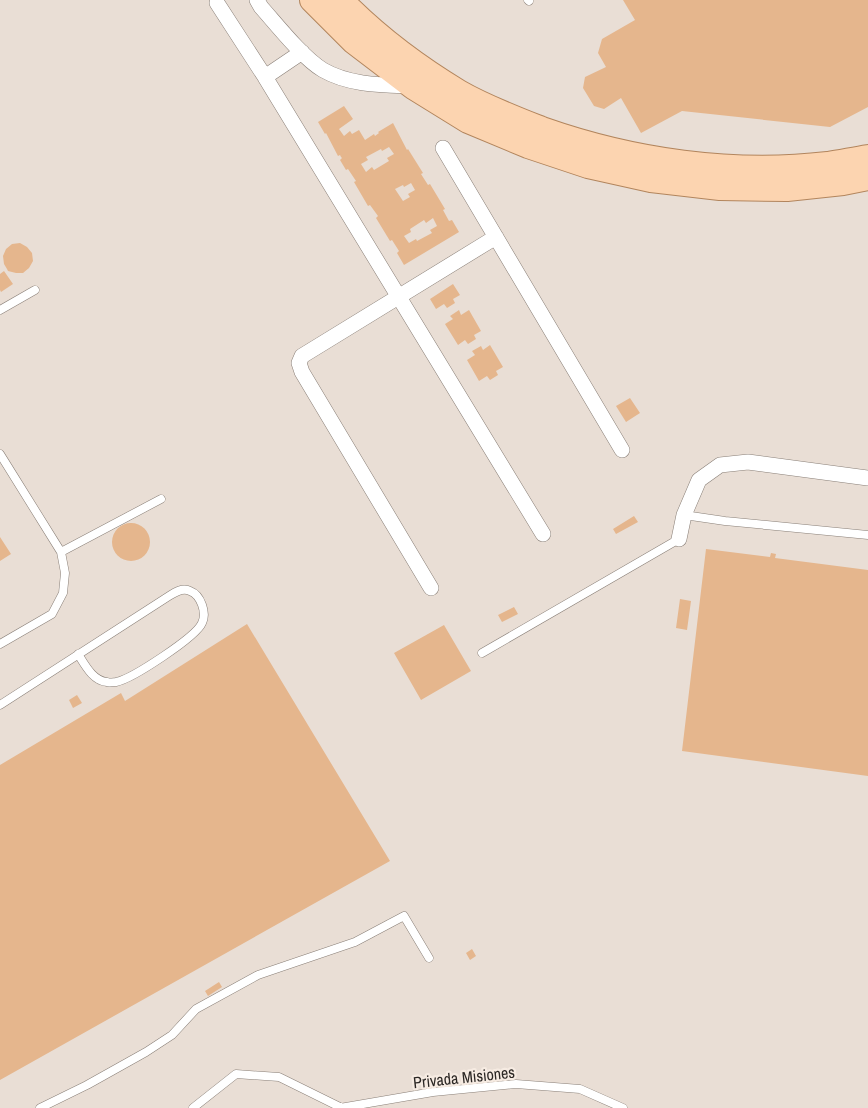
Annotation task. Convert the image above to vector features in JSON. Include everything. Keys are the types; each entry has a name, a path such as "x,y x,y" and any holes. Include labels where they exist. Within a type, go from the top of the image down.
{"main road":[{"path":"312,0 354,42 413,87 468,120 528,146 588,166 651,180 720,188 787,189 868,178"},
{"path":"341,0 362,21 411,60 460,93 507,116 565,137 633,155 691,164 758,168 828,164 868,157"}],"street":[{"path":"257,0 302,52 322,70 342,79 366,84 413,87"},
{"path":"217,3 265,77 543,534"},
{"path":"265,77 302,52"},
{"path":"443,148 622,450"},
{"path":"431,588 302,372 299,363 302,356 496,237"},
{"path":"679,539 684,515 699,480 720,465 748,462 868,477"}],"lane":[{"path":"0,310 35,290"},
{"path":"0,454 61,552 65,573 63,592 52,615 0,644"},
{"path":"61,552 161,499"},
{"path":"684,515 868,535"},
{"path":"482,653 679,539"},
{"path":"0,705 78,654 176,591 190,591 201,603 204,617 202,624 194,634 129,677 116,682 100,681 78,654"},
{"path":"40,1108 146,1053 172,1035 196,1009 258,975 355,942 404,916 429,958"},
{"path":"194,1108 236,1074 279,1077 341,1108"},
{"name":"Privada Misiones","path":"341,1108 433,1092 516,1084 580,1089 623,1108"}],"building":[{"path":"623,0 868,0 868,107 830,127 682,111 641,133 621,98 604,109 594,106 583,88 585,77 606,67 598,53 602,39 635,20"},
{"path":"344,106 353,119 339,129 344,136 350,131 352,134 359,130 365,140 393,123 407,150 423,173 421,174 445,209 443,210 449,221 452,220 459,232 404,265 397,253 399,251 376,218 378,216 370,205 368,206 354,182 356,181 348,169 346,170 340,160 342,158 338,156 318,122","holes":["389,147 394,154 387,158 389,161 374,170 372,167 366,172 361,164 368,160 366,157","411,183 415,190 403,201 395,189 403,185 404,187","433,218 437,226 430,230 432,233 409,243 404,236 424,220 426,223"]},
{"path":"20,243 32,253 33,261 23,273 8,271 3,256 12,244"},
{"path":"4,271 13,284 1,292 0,274"},
{"path":"453,284 460,295 453,299 455,303 447,308 444,304 436,309 430,299"},
{"path":"459,310 461,315 469,310 481,331 474,335 476,339 468,344 465,340 458,345 445,324 453,319 450,316"},
{"path":"490,345 503,367 496,371 498,375 490,380 487,376 479,381 467,360 475,355 472,351 481,346 483,350"},
{"path":"630,398 640,413 626,422 616,406"},
{"path":"634,516 638,522 616,534 613,529"},
{"path":"131,523 145,528 150,542 145,556 131,561 117,556 112,542 117,528"},
{"path":"0,537 11,554 0,561"},
{"path":"706,549 770,557 771,553 776,554 775,558 868,570 868,776 682,751"},
{"path":"680,599 691,601 687,630 676,628"},
{"path":"514,607 518,614 502,622 498,615"},
{"path":"247,624 390,861 0,1080 0,765 121,693 125,701"},
{"path":"444,625 471,671 421,700 394,653"},
{"path":"77,695 82,703 73,708 69,700"},
{"path":"472,949 476,956 470,960 466,953"},
{"path":"219,982 222,987 208,996 205,991"}]}
